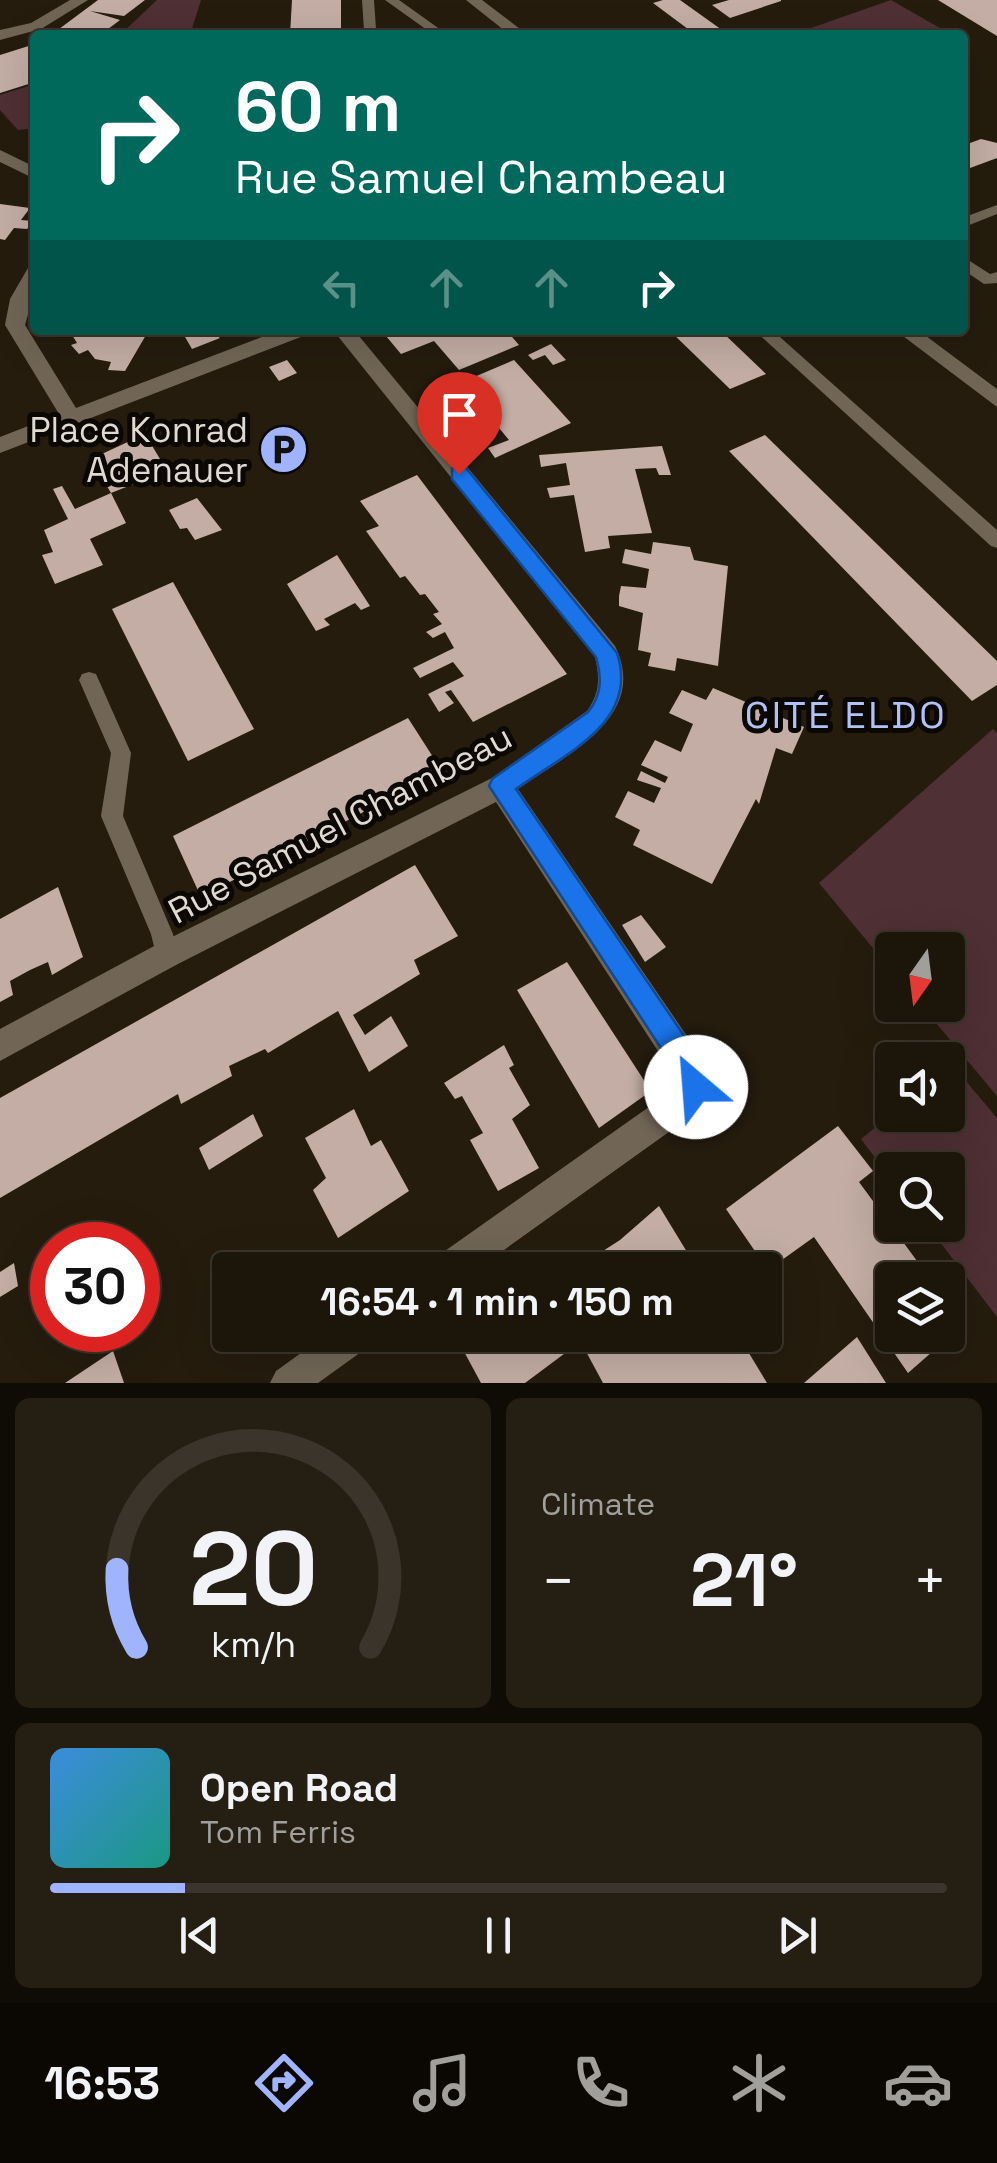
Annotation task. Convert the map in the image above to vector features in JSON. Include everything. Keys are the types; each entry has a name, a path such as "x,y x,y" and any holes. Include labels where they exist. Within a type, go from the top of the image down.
{"street":[{"path":"0,35 36,26 81,0"},
{"path":"473,0 513,30"},
{"path":"0,155 30,171"},
{"path":"30,281 8,326 70,418"},
{"path":"0,444 285,335"},
{"name":"Rue Samuel Chambeau","path":"0,1046 166,955 501,786 596,719 608,704 612,674 606,653 347,335"},
{"path":"912,335 997,400"},
{"path":"472,1252 690,1098 696,1087 692,1072 501,786"},
{"path":"288,1383 332,1352"}],"lane":[{"path":"368,0 374,30"},
{"path":"392,0 435,30"},
{"path":"968,221 997,209"},
{"path":"968,265 989,280 997,277"},
{"path":"768,335 997,541"},
{"path":"88,680 121,752 112,816 162,934 166,955"}],"shaded area":[{"path":"157,0 201,0 192,30 125,30"},
{"path":"891,0 943,30 805,30"},
{"path":"30,86 30,129 18,130 0,110 0,95"},
{"path":"993,729 997,733 997,1096 965,1058 965,1042 952,1042 935,1022 965,1022 965,932 875,932 875,951 819,883"},
{"path":"965,1080 997,1118 997,1317 965,1275 965,1262 955,1262 940,1242 965,1242 965,1152 875,1152 875,1158 861,1139 875,1128 875,1132 965,1132"}],"building":[{"path":"98,0 145,0 124,16 90,11 120,20 107,30 58,30"},
{"path":"292,0 341,0 341,30 290,30"},
{"path":"680,0 722,30 689,30 653,3"},
{"path":"729,0 781,1 730,18 712,5"},
{"path":"938,0 997,0 997,36"},
{"path":"30,46 30,84 0,93 0,55"},
{"path":"981,139 997,143 997,158 968,169 968,144"},
{"path":"0,204 30,208 21,220 30,221 27,229 14,228 5,240 0,239"},
{"path":"72,335 146,335 125,371 108,370 111,362 95,359 88,350 79,354 71,345 77,343"},
{"path":"184,335 220,338 192,349"},
{"path":"385,335 510,335 519,345 459,370 434,341 401,354"},
{"path":"674,335 725,335 766,374 730,389"},
{"path":"551,344 566,360 553,365 545,355 533,360 528,355"},
{"path":"287,360 297,373 279,381 269,367"},
{"path":"514,360 571,423 495,458 488,448 509,440 494,422 473,431 460,416 480,408 474,398 453,407 441,391"},
{"path":"145,434 163,464 159,474 111,493 94,464 97,460 91,459"},
{"path":"765,435 997,661 997,685 972,701 729,451"},
{"path":"662,446 671,475 659,475 656,468 635,469 652,533 608,536 610,548 585,552 574,495 550,498 547,488 570,485 566,463 541,467 539,455"},
{"path":"417,475 567,674 473,722 451,690 445,692 454,703 439,712 428,694 464,676 453,662 420,678 413,668 454,648 445,632 433,638 426,632 442,624 433,614 439,612 405,576 400,578 366,531 379,526 360,501"},
{"path":"62,486 75,509 111,493 126,523 90,539 103,565 55,584 42,555 53,552 44,530 68,519 53,489"},
{"path":"197,498 222,530 195,540 187,528 180,529 169,510"},
{"path":"653,542 690,547 694,560 728,566 718,666 677,658 675,671 648,666 651,653 638,650 643,613 619,606 619,596 621,586 646,588 649,569 622,563 625,549 651,554"},
{"path":"337,555 370,606 361,610 355,603 324,619 330,625 316,631 287,584"},
{"path":"173,582 254,729 188,761 112,609"},
{"path":"713,688 804,727 792,754 776,748 759,804 756,799 712,884 633,845 640,830 615,817 628,791 654,803 661,788 637,780 641,771 665,783 668,777 641,765 655,740 681,752 693,724 669,713 682,690 706,700"},
{"path":"408,718 442,771 201,897 173,836"},
{"path":"415,865 458,936 414,960 420,974 353,1015 365,1035 391,1016 408,1046 369,1072 338,1011 268,1053 265,1049 229,1066 232,1076 181,1104 178,1094 0,1198 0,1098"},
{"path":"58,887 83,957 52,975 48,962 30,970 10,981 13,995 0,1002 0,919"},
{"path":"641,915 666,947 645,962 622,925"},
{"path":"567,962 651,1091 599,1128 517,990"},
{"path":"504,1045 514,1065 509,1068 530,1105 512,1119 539,1168 498,1191 470,1140 483,1133 462,1096 455,1099 444,1083"},
{"path":"354,1109 371,1146 381,1140 409,1191 338,1238 313,1190 326,1178 305,1138"},
{"path":"253,1114 263,1136 209,1170 199,1148"},
{"path":"838,1126 873,1171 859,1182 875,1204 875,1242 903,1242 918,1262 875,1262 875,1325 814,1237 782,1260 782,1252 756,1252 726,1209"},
{"path":"659,1206 687,1252 601,1252"},
{"path":"14,1263 18,1286 0,1297 0,1272"},
{"path":"857,1337 886,1383 804,1383"},
{"path":"113,1352 124,1383 65,1383"},
{"path":"464,1352 567,1352 525,1383 481,1383"},
{"path":"586,1352 748,1352 767,1383 603,1383"},
{"path":"893,1352 932,1352 908,1373"}],"place":[{"name":"Place Konrad Adenauer","path":"283,450"}],"district":[{"name":"CITÉ ELDO","path":"846,715"}],"route":[{"path":"459,474 606,653 612,674 613,690 596,719 501,786 692,1072 696,1087"}]}
